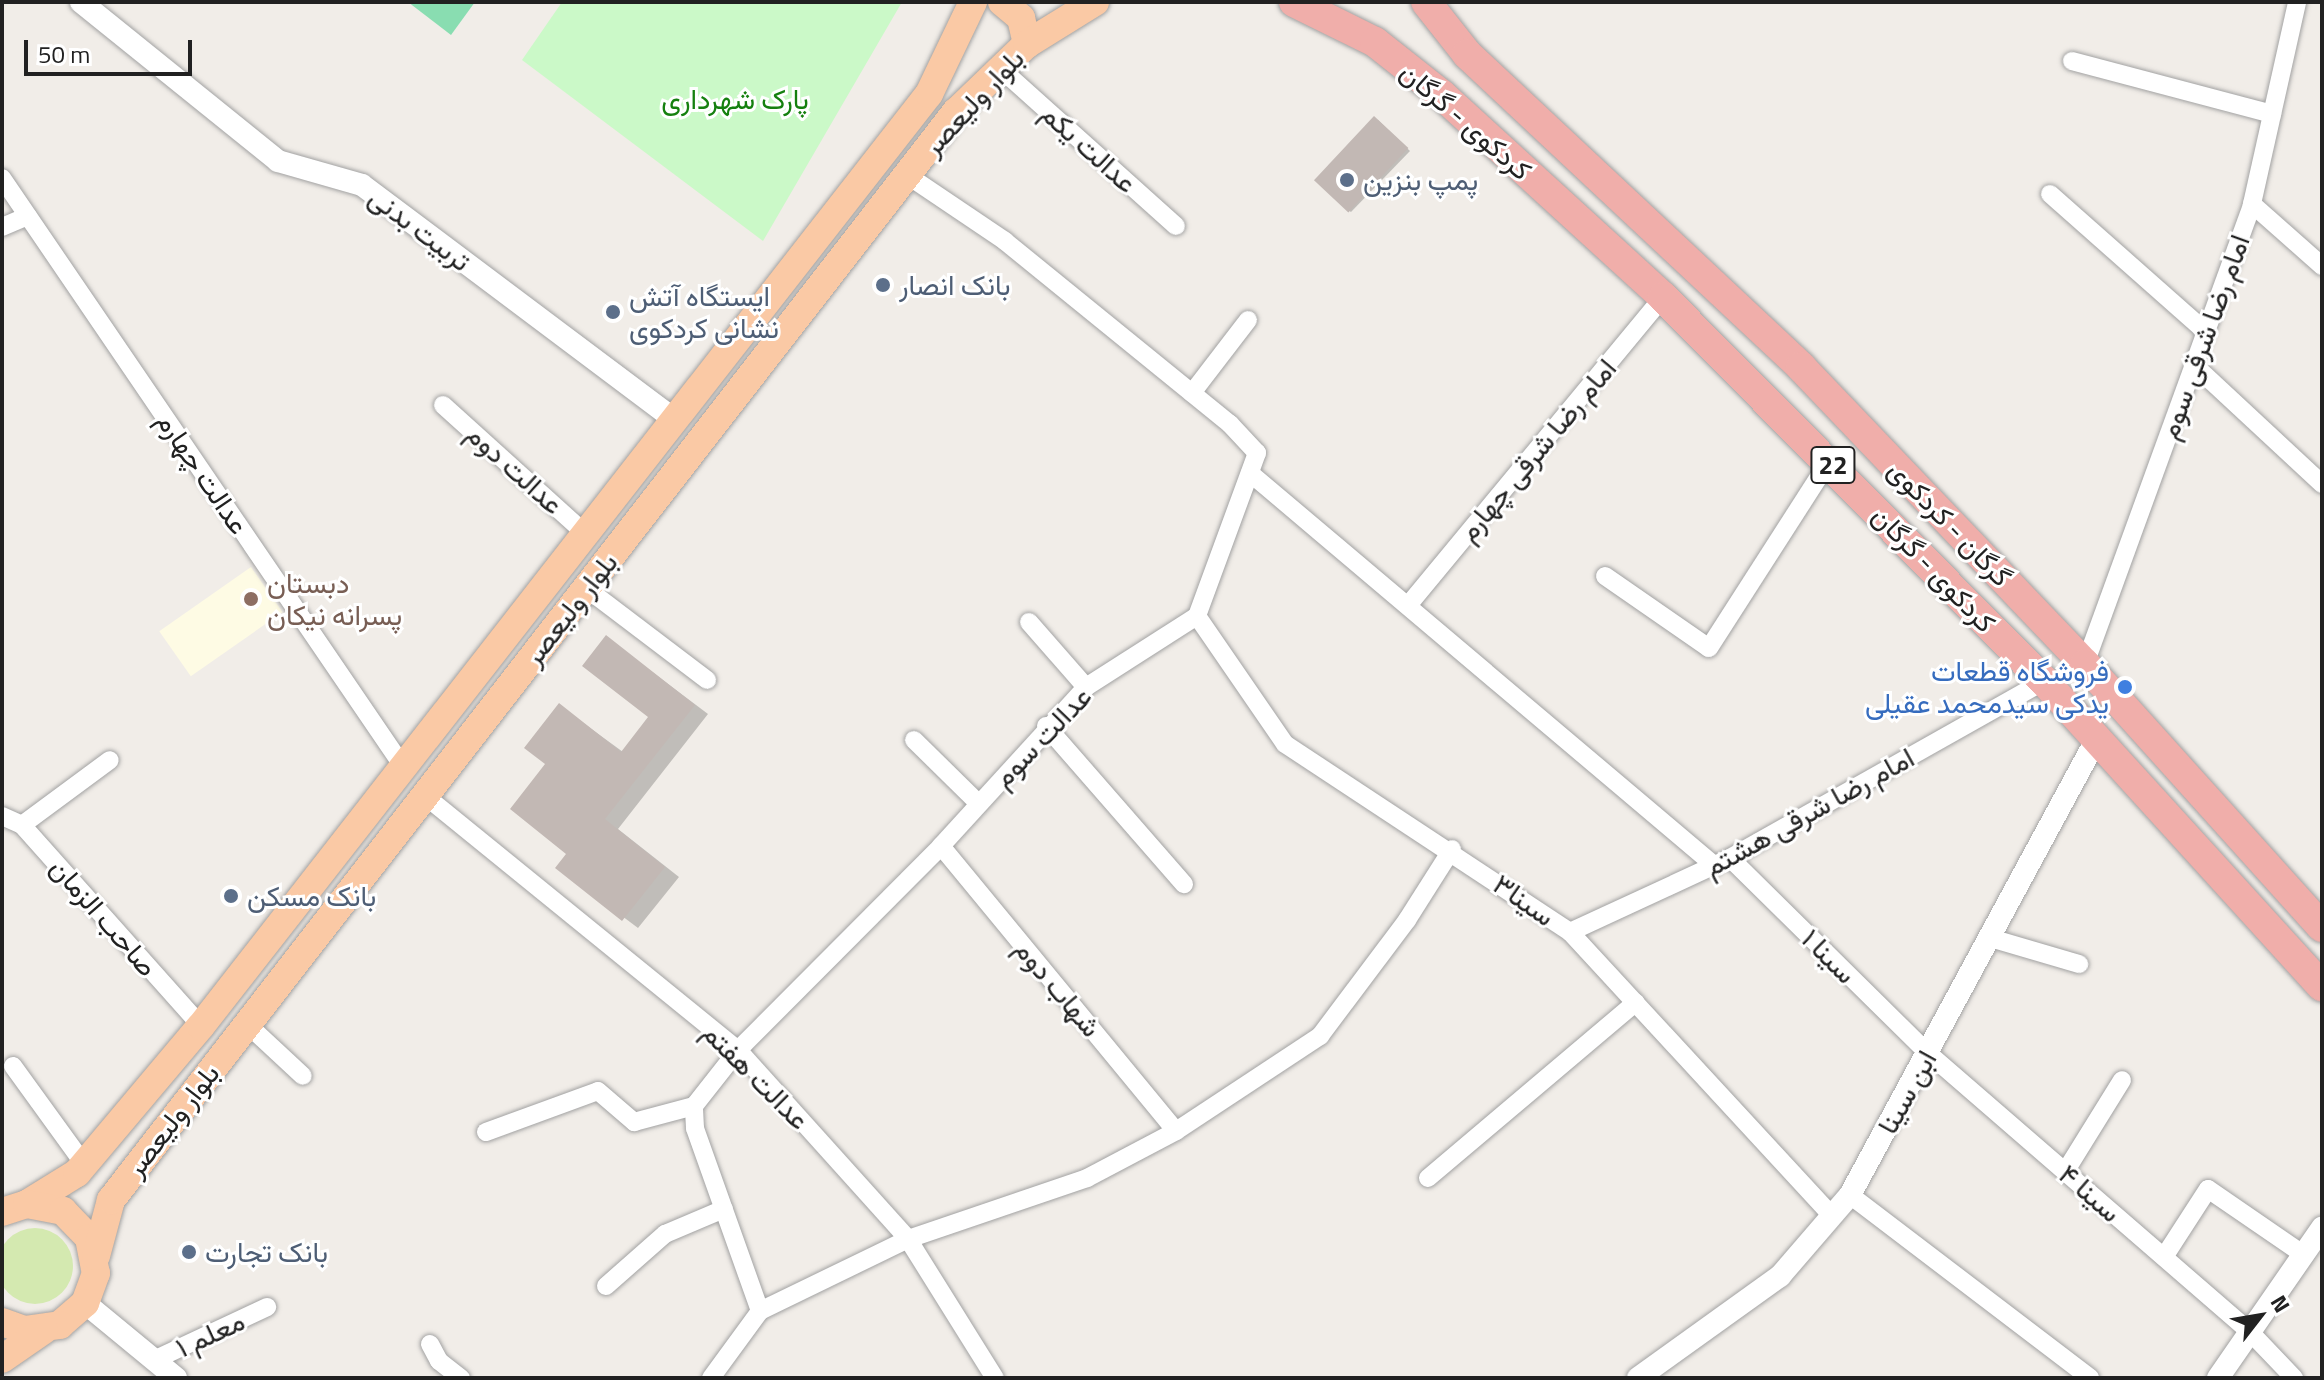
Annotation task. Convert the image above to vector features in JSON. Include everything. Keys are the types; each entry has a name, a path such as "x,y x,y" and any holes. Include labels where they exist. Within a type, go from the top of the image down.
{"highway":[{"name":"کردکوی - گرگان","path":"1294,2 1375,42 1442,95 1663,297 2044,681 2322,987"},
{"name":"گرگان - کردکوی","path":"1435,6 1467,54 1801,367 2085,664 2322,927"}],"main road":[{"name":"بلوار ولیعصر","path":"14,1208 84,1164 201,1026 929,94 973,2"},
{"path":"1002,2 1021,18 1027,44"},
{"name":"بلوار ولیعصر","path":"85,1303 96,1273 96,1256 111,1200 424,795 956,112 1027,44 1095,2"},
{"path":"14,1208 63,1211 84,1231 96,1256"},
{"path":"2,1359 44,1330 60,1325 85,1303"},
{"path":"2,1322 44,1330"}],"street":[{"name":"تربیت بدنی","path":"81,2 278,161 362,185 674,419"},
{"name":"امام رضا شرقی سوم","path":"2085,664 2252,204 2297,2"},
{"path":"2072,61 2272,114"},
{"name":"عدالت یکم","path":"1001,69 1176,226"},
{"path":"907,175 1005,241 1192,393 1257,453 1197,616"},
{"name":"عدالت چهارم","path":"2,178 404,768"},
{"path":"2050,194 2206,332"},
{"path":"2252,204 2322,266"},
{"path":"2,227 28,216"},
{"name":"امام رضا شرقی چهارم","path":"1410,603 1663,297"},
{"path":"1192,393 1248,320"},
{"path":"2194,365 2322,484"},
{"name":"عدالت دوم","path":"443,405 586,534"},
{"path":"1605,576 1709,648 1829,461"},
{"name":"سینا ۱","path":"1250,473 1722,862 1928,1053"},
{"path":"586,588 707,680"},
{"name":"عدالت سوم","path":"694,1106 738,1050 941,846 1046,726 1086,687 1197,616"},
{"name":"سینا۳","path":"1197,616 1285,744 1452,849 1570,932 1832,1216"},
{"path":"1029,622 1086,687"},
{"name":"امام رضا شرقی هشتم","path":"1570,932 1722,862 2044,681"},
{"path":"1046,726 1184,884"},
{"path":"914,740 978,803"},
{"name":"ابن سینا","path":"1638,1378 1780,1276 1850,1195 2096,740"},
{"path":"22,825 110,760"},
{"name":"عدالت هفتم","path":"424,795 738,1050 908,1239 995,1378"},
{"name":"صاحب الزمان","path":"2,816 22,825 201,1026"},
{"name":"شهاب دوم","path":"941,846 1176,1131"},
{"path":"711,1378 760,1311 908,1239 1087,1178 1176,1131 1320,1036 1407,920 1452,849"},
{"path":"1990,938 2079,964"},
{"path":"1428,1178 1636,1002"},
{"path":"247,1024 303,1076"},
{"name":"سینا ۴","path":"1928,1053 2252,1334 2294,1378"},
{"path":"13,1066 84,1164"},
{"path":"2065,1172 2122,1080"},
{"path":"486,1132 598,1091 634,1122 694,1106 695,1128 760,1311"},
{"path":"2164,1257 2208,1189 2304,1255"},
{"path":"1850,1195 2090,1378"},
{"path":"606,1286 665,1234 724,1209"},
{"path":"2218,1378 2252,1334 2322,1228"},
{"path":"85,1303 176,1378"},
{"name":"معلم ۱","path":"154,1360 267,1307"},
{"path":"430,1344 439,1361 461,1378"}],"shaded area":[{"path":"251,567 283,612 191,676 159,631"}],"green space":[{"path":"408,2 475,2 451,35"},
{"name":"پارک شهرداری","path":"562,2 902,2 763,241 522,60"},
{"path":"28,1228 42,1228 56,1234 67,1245 73,1266 70,1281 62,1293 42,1304 28,1304 14,1298 3,1287 -3,1273 -3,1259 3,1245 14,1234"}],"building":[{"path":"1374,116 1408,148 1348,212 1314,180"},
{"path":"606,635 695,705 605,819 665,867 622,921 555,868 566,854 510,809 545,764 524,748 559,703 621,752 648,717 582,666"}],"place":[{"name":"پمپ بنزین","path":"1347,180"},
{"name":"بانک انصار","path":"883,285"},
{"name":"ایستگاه آتش نشانی کردکوی","path":"613,312"},
{"name":"دبستان پسرانه نیکان","path":"251,599"},
{"name":"فروشگاه قطعات یدکی سیدمحمد عقیلی","path":"2125,687"},
{"name":"بانک مسکن","path":"231,896"},
{"name":"بانک تجارت","path":"189,1252"}]}
